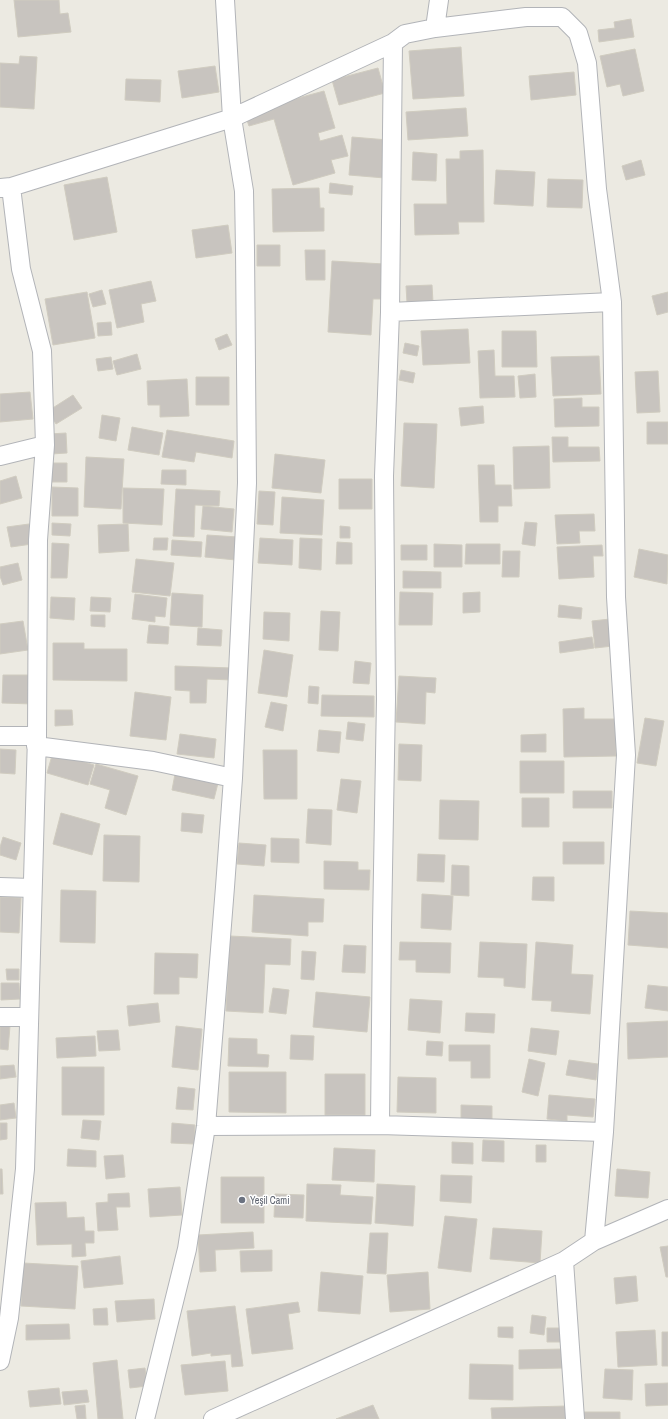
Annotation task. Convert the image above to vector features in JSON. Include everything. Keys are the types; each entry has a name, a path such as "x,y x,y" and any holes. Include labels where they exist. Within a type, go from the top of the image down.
{"street":[{"path":"145,1419 187,1249 206,1126 226,888 233,778 247,475 244,191 232,118 225,0"},
{"path":"435,28 439,0"},
{"path":"0,1361 9,1318 25,1170 36,741 38,540 46,445 42,351 21,268 6,188 232,118 393,43 405,34 435,28 526,17 562,17 578,33 587,64 597,189 612,302 616,597 626,755 604,1132 594,1241"},
{"path":"380,1125 386,698 384,476 390,312 393,43"},
{"path":"390,312 612,302"},
{"path":"0,456 46,445"},
{"path":"0,736 153,761 233,778"},
{"path":"0,887 32,888"},
{"path":"0,1017 29,1017"},
{"path":"206,1126 380,1125 604,1132"},
{"path":"213,1419 564,1261 594,1241 668,1209"},
{"path":"564,1261 575,1419"}],"building":[{"path":"14,0 59,0 60,14 68,13 71,32 18,37"},
{"path":"631,19 634,37 599,42 598,30 615,28 614,22"},
{"path":"461,47 464,96 413,99 409,51"},
{"path":"635,49 644,91 623,96 620,84 607,87 600,56"},
{"path":"20,56 37,57 34,109 0,107 0,63 19,64"},
{"path":"215,66 219,92 182,98 178,71"},
{"path":"378,68 385,93 339,105 332,80"},
{"path":"574,72 576,95 531,100 529,76"},
{"path":"126,79 161,80 160,102 125,100"},
{"path":"324,91 335,128 318,133 320,141 342,135 348,156 331,160 335,173 293,185 274,119 249,126 245,115 265,107"},
{"path":"466,108 468,136 408,140 406,112"},
{"path":"352,137 388,140 385,178 349,175"},
{"path":"483,150 484,222 458,222 459,234 415,235 414,204 447,204 446,159 460,159 460,151"},
{"path":"413,152 437,154 436,181 412,180"},
{"path":"641,160 645,175 626,180 622,166"},
{"path":"496,170 535,172 533,206 494,204"},
{"path":"107,177 117,232 74,240 64,185"},
{"path":"548,179 583,180 582,208 547,207"},
{"path":"330,183 353,186 352,195 329,193"},
{"path":"319,188 320,208 324,208 324,231 273,232 272,189"},
{"path":"228,225 232,253 196,258 192,230"},
{"path":"257,245 280,245 280,266 257,266"},
{"path":"305,250 325,250 325,280 306,280"},
{"path":"332,261 384,264 382,299 373,299 371,335 328,332"},
{"path":"151,281 156,301 141,304 144,322 117,328 109,290"},
{"path":"432,285 433,302 407,303 406,286"},
{"path":"102,290 106,304 93,307 89,294"},
{"path":"87,292 95,338 53,345 45,299"},
{"path":"668,292 668,312 657,315 652,296"},
{"path":"111,322 112,335 98,336 97,323"},
{"path":"468,329 470,363 423,365 421,331"},
{"path":"502,331 536,331 537,367 502,367"},
{"path":"227,334 232,345 219,350 215,339"},
{"path":"405,343 419,346 417,356 403,353"},
{"path":"494,350 495,376 514,376 515,397 480,398 478,351"},
{"path":"137,354 141,369 117,375 113,361"},
{"path":"599,356 601,394 553,396 551,357"},
{"path":"111,357 113,369 98,371 96,359"},
{"path":"401,370 415,373 413,383 399,380"},
{"path":"658,371 660,412 637,413 635,372"},
{"path":"535,374 536,397 520,398 518,376"},
{"path":"196,377 229,377 229,405 196,405"},
{"path":"187,379 189,416 160,417 160,405 148,405 147,381"},
{"path":"30,392 33,419 0,422 0,394"},
{"path":"73,395 82,408 56,424 48,411"},
{"path":"582,398 582,407 599,407 599,426 555,427 554,399"},
{"path":"483,406 484,423 461,426 459,408"},
{"path":"102,415 120,418 116,441 99,438"},
{"path":"647,422 668,422 668,444 647,444"},
{"path":"404,423 437,424 434,488 401,486"},
{"path":"132,427 163,433 159,455 128,450"},
{"path":"167,430 234,441 232,458 196,452 194,462 162,457"},
{"path":"66,433 67,453 51,454 49,434"},
{"path":"552,437 568,437 568,447 599,447 600,461 553,462"},
{"path":"549,446 550,488 514,489 513,447"},
{"path":"275,454 325,460 321,493 272,488"},
{"path":"86,457 124,459 121,509 84,507"},
{"path":"50,463 67,463 67,482 50,482"},
{"path":"478,465 494,465 495,485 511,485 512,506 498,506 498,522 480,522"},
{"path":"162,470 186,470 186,485 161,484"},
{"path":"16,476 22,498 0,504 0,481"},
{"path":"339,479 372,479 372,509 339,509"},
{"path":"52,487 78,488 78,516 52,516"},
{"path":"123,488 164,489 162,525 123,523"},
{"path":"176,489 220,491 219,506 195,505 194,537 173,536"},
{"path":"259,491 275,492 273,525 257,524"},
{"path":"282,497 324,500 322,535 280,533"},
{"path":"203,506 234,509 232,532 201,529"},
{"path":"594,514 595,531 579,531 580,543 557,544 555,515"},
{"path":"525,522 537,523 535,546 522,544"},
{"path":"52,523 71,524 70,536 52,535"},
{"path":"29,524 32,544 11,547 7,527"},
{"path":"128,524 129,551 99,553 98,525"},
{"path":"340,526 350,527 350,538 340,538"},
{"path":"207,535 238,537 236,560 205,557"},
{"path":"154,538 168,538 167,550 153,550"},
{"path":"260,538 293,540 292,565 258,563"},
{"path":"300,538 322,539 321,570 299,568"},
{"path":"172,540 202,542 201,557 171,555"},
{"path":"337,542 352,543 352,564 336,564"},
{"path":"52,543 69,544 67,578 51,578"},
{"path":"434,544 462,545 462,567 434,567"},
{"path":"466,544 500,544 500,564 465,564"},
{"path":"401,545 427,545 427,560 401,560"},
{"path":"602,545 603,556 593,556 594,577 559,579 557,547"},
{"path":"639,549 668,555 667,584 634,577"},
{"path":"503,551 520,551 519,577 502,577"},
{"path":"136,559 174,563 170,596 132,592"},
{"path":"18,563 22,580 3,585 0,576 0,567"},
{"path":"403,571 441,572 441,588 403,588"},
{"path":"400,592 433,593 432,625 399,625"},
{"path":"480,592 480,612 463,613 463,593"},
{"path":"172,593 203,595 202,627 170,625"},
{"path":"135,594 167,598 165,617 155,616 155,622 132,619"},
{"path":"51,597 75,598 74,620 50,618"},
{"path":"91,597 111,598 110,612 90,611"},
{"path":"559,605 582,608 581,619 558,617"},
{"path":"321,611 340,612 338,651 319,650"},
{"path":"264,612 290,613 289,641 263,639"},
{"path":"91,615 105,615 105,627 91,626"},
{"path":"610,619 613,646 595,648 592,621"},
{"path":"23,621 28,650 0,654 0,624"},
{"path":"149,625 169,627 168,644 147,643"},
{"path":"198,628 222,630 221,646 197,645"},
{"path":"592,637 594,648 560,653 559,642"},
{"path":"53,643 84,643 84,649 127,649 127,681 53,680"},
{"path":"264,650 293,655 287,697 258,693"},
{"path":"355,661 371,663 369,684 353,683"},
{"path":"175,666 232,668 232,680 207,679 206,703 190,703 190,691 175,690"},
{"path":"3,675 34,675 33,704 2,703"},
{"path":"399,676 436,678 435,693 426,692 425,724 396,722"},
{"path":"309,686 319,687 318,704 308,703"},
{"path":"135,692 171,697 166,740 130,736"},
{"path":"322,695 374,696 374,717 321,716"},
{"path":"271,702 287,705 283,731 265,727"},
{"path":"584,708 584,719 615,719 616,756 564,757 563,709"},
{"path":"55,710 72,710 73,725 55,726"},
{"path":"645,718 664,721 656,766 637,763"},
{"path":"348,722 365,724 363,741 346,739"},
{"path":"319,730 341,732 339,753 317,751"},
{"path":"180,734 216,739 214,758 177,754"},
{"path":"546,734 546,752 521,752 521,735"},
{"path":"399,744 422,745 421,781 398,780"},
{"path":"0,749 16,750 15,774 0,773"},
{"path":"263,750 297,750 297,799 264,799"},
{"path":"53,752 94,765 88,785 47,773"},
{"path":"520,761 564,761 564,793 520,793"},
{"path":"96,764 138,776 126,815 105,808 110,790 90,784"},
{"path":"175,774 218,783 214,799 172,790"},
{"path":"341,779 361,781 357,813 337,810"},
{"path":"573,791 612,791 612,808 573,808"},
{"path":"522,798 549,798 549,827 522,827"},
{"path":"440,800 479,801 478,840 439,839"},
{"path":"308,809 332,810 331,845 306,843"},
{"path":"61,813 100,824 92,855 53,844"},
{"path":"182,813 204,815 202,833 181,831"},
{"path":"104,835 140,836 139,882 103,881"},
{"path":"3,837 21,843 16,860 0,855 0,847"},
{"path":"271,838 299,839 299,863 271,862"},
{"path":"563,842 604,842 604,864 563,864"},
{"path":"239,843 266,845 264,866 237,864"},
{"path":"418,854 445,855 444,882 417,881"},
{"path":"324,861 358,862 358,870 370,870 369,890 324,889"},
{"path":"452,865 469,866 469,896 451,895"},
{"path":"533,877 554,877 554,901 532,900"},
{"path":"61,890 96,891 95,943 60,942"},
{"path":"422,894 453,896 451,930 421,928"},
{"path":"254,895 324,899 323,922 308,922 308,936 252,932"},
{"path":"0,897 21,898 19,933 0,932"},
{"path":"630,911 668,913 668,948 628,945"},
{"path":"230,936 291,939 290,965 265,964 263,1013 226,1011"},
{"path":"400,942 451,943 450,973 416,972 416,960 399,960"},
{"path":"480,942 527,944 525,988 504,986 504,978 478,977"},
{"path":"536,942 573,945 571,974 593,975 590,1014 551,1011 552,1001 532,1000"},
{"path":"344,945 366,946 365,973 342,972"},
{"path":"302,951 316,952 314,980 301,979"},
{"path":"155,953 198,954 197,978 179,977 179,994 154,994"},
{"path":"6,969 19,969 19,980 7,980"},
{"path":"1,983 19,983 20,999 1,1000"},
{"path":"648,985 668,987 668,1011 645,1008"},
{"path":"273,988 289,990 286,1014 269,1012"},
{"path":"316,992 370,997 367,1032 313,1027"},
{"path":"410,999 442,1001 440,1033 408,1030"},
{"path":"158,1003 160,1022 129,1026 127,1006"},
{"path":"466,1013 495,1014 494,1033 465,1031"},
{"path":"668,1021 668,1057 628,1059 627,1023"},
{"path":"0,1025 10,1026 8,1050 0,1049"},
{"path":"176,1026 202,1029 198,1070 172,1067"},
{"path":"531,1028 559,1031 556,1055 528,1051"},
{"path":"118,1030 120,1050 99,1051 97,1031"},
{"path":"291,1035 314,1036 313,1060 290,1059"},
{"path":"95,1036 96,1056 57,1058 56,1038"},
{"path":"229,1038 257,1039 257,1054 269,1055 268,1067 228,1066"},
{"path":"427,1041 443,1042 442,1056 426,1055"},
{"path":"449,1045 490,1045 490,1078 471,1078 471,1061 449,1061"},
{"path":"529,1059 545,1063 538,1096 522,1092"},
{"path":"569,1060 598,1064 596,1080 566,1075"},
{"path":"14,1065 16,1077 0,1079 0,1066"},
{"path":"62,1067 104,1067 104,1115 62,1115"},
{"path":"229,1072 286,1072 286,1113 229,1112"},
{"path":"325,1074 365,1074 365,1115 325,1115"},
{"path":"398,1077 436,1078 436,1113 397,1112"},
{"path":"178,1087 195,1089 193,1110 176,1109"},
{"path":"549,1095 595,1099 593,1117 567,1115 567,1121 547,1119"},
{"path":"14,1103 16,1118 0,1120 0,1105"},
{"path":"461,1105 492,1106 492,1120 461,1119"},
{"path":"83,1120 101,1121 99,1140 81,1138"},
{"path":"0,1123 7,1123 7,1139 0,1140"},
{"path":"172,1123 195,1125 194,1144 171,1143"},
{"path":"483,1140 504,1141 504,1162 482,1161"},
{"path":"452,1142 473,1143 473,1164 452,1163"},
{"path":"536,1145 546,1145 546,1162 536,1162"},
{"path":"334,1148 375,1150 374,1182 332,1180"},
{"path":"68,1149 96,1151 96,1167 67,1166"},
{"path":"123,1155 125,1177 106,1179 104,1156"},
{"path":"0,1169 2,1169 3,1194 0,1194"},
{"path":"617,1169 650,1172 648,1198 615,1196"},
{"path":"441,1175 472,1176 471,1203 440,1201"},
{"name":"Yeşil Cami","path":"221,1177 264,1177 264,1223 221,1223"},
{"path":"307,1184 341,1185 340,1195 373,1197 371,1224 306,1221"},
{"path":"377,1184 415,1186 413,1226 375,1223"},
{"path":"180,1187 182,1215 150,1217 148,1189"},
{"path":"129,1193 130,1207 116,1207 118,1230 98,1231 96,1203 108,1202 108,1194"},
{"path":"275,1194 304,1195 303,1218 274,1217"},
{"path":"66,1202 67,1218 84,1217 85,1231 94,1231 94,1243 85,1243 86,1256 72,1257 72,1244 37,1245 35,1203"},
{"path":"445,1216 477,1219 471,1272 438,1268"},
{"path":"493,1228 542,1231 540,1263 490,1259"},
{"path":"253,1232 254,1248 215,1250 216,1271 200,1272 198,1235"},
{"path":"370,1233 388,1233 386,1274 367,1273"},
{"path":"668,1246 668,1277 666,1277 660,1247"},
{"path":"272,1250 272,1271 241,1272 240,1251"},
{"path":"120,1256 123,1284 84,1288 81,1261"},
{"path":"23,1263 78,1266 75,1309 21,1306"},
{"path":"321,1272 363,1276 360,1314 318,1311"},
{"path":"428,1272 430,1309 390,1312 387,1275"},
{"path":"636,1276 638,1301 616,1304 614,1278"},
{"path":"154,1299 155,1319 117,1322 115,1301"},
{"path":"298,1302 300,1312 288,1314 293,1349 252,1354 246,1309"},
{"path":"235,1306 243,1366 232,1367 231,1354 211,1356 211,1353 192,1356 187,1311"},
{"path":"107,1308 108,1325 94,1325 93,1309"},
{"path":"532,1315 546,1317 544,1335 530,1333"},
{"path":"69,1324 70,1339 26,1340 26,1325"},
{"path":"498,1327 513,1327 513,1338 498,1337"},
{"path":"547,1328 564,1328 564,1342 547,1342"},
{"path":"655,1330 657,1365 618,1367 616,1332"},
{"path":"662,1332 668,1332 668,1366 662,1366"},
{"path":"563,1349 563,1368 519,1369 519,1350"},
{"path":"117,1360 123,1419 98,1419 93,1363"},
{"path":"225,1361 228,1391 185,1395 181,1365"},
{"path":"470,1364 513,1365 513,1400 469,1399"},
{"path":"145,1368 147,1386 130,1388 128,1370"},
{"path":"605,1369 633,1370 632,1400 603,1398"},
{"path":"668,1383 668,1405 646,1406 645,1384"},
{"path":"59,1388 61,1404 30,1407 28,1391"},
{"path":"87,1390 89,1402 64,1405 62,1392"},
{"path":"85,1405 86,1419 77,1419 75,1406"},
{"path":"373,1405 379,1419 336,1419"},
{"path":"566,1406 567,1419 492,1419 491,1408"},
{"path":"583,1412 620,1412 620,1419 584,1419"}],"place":[{"name":"Yeşil Cami","path":"242,1200"}]}
